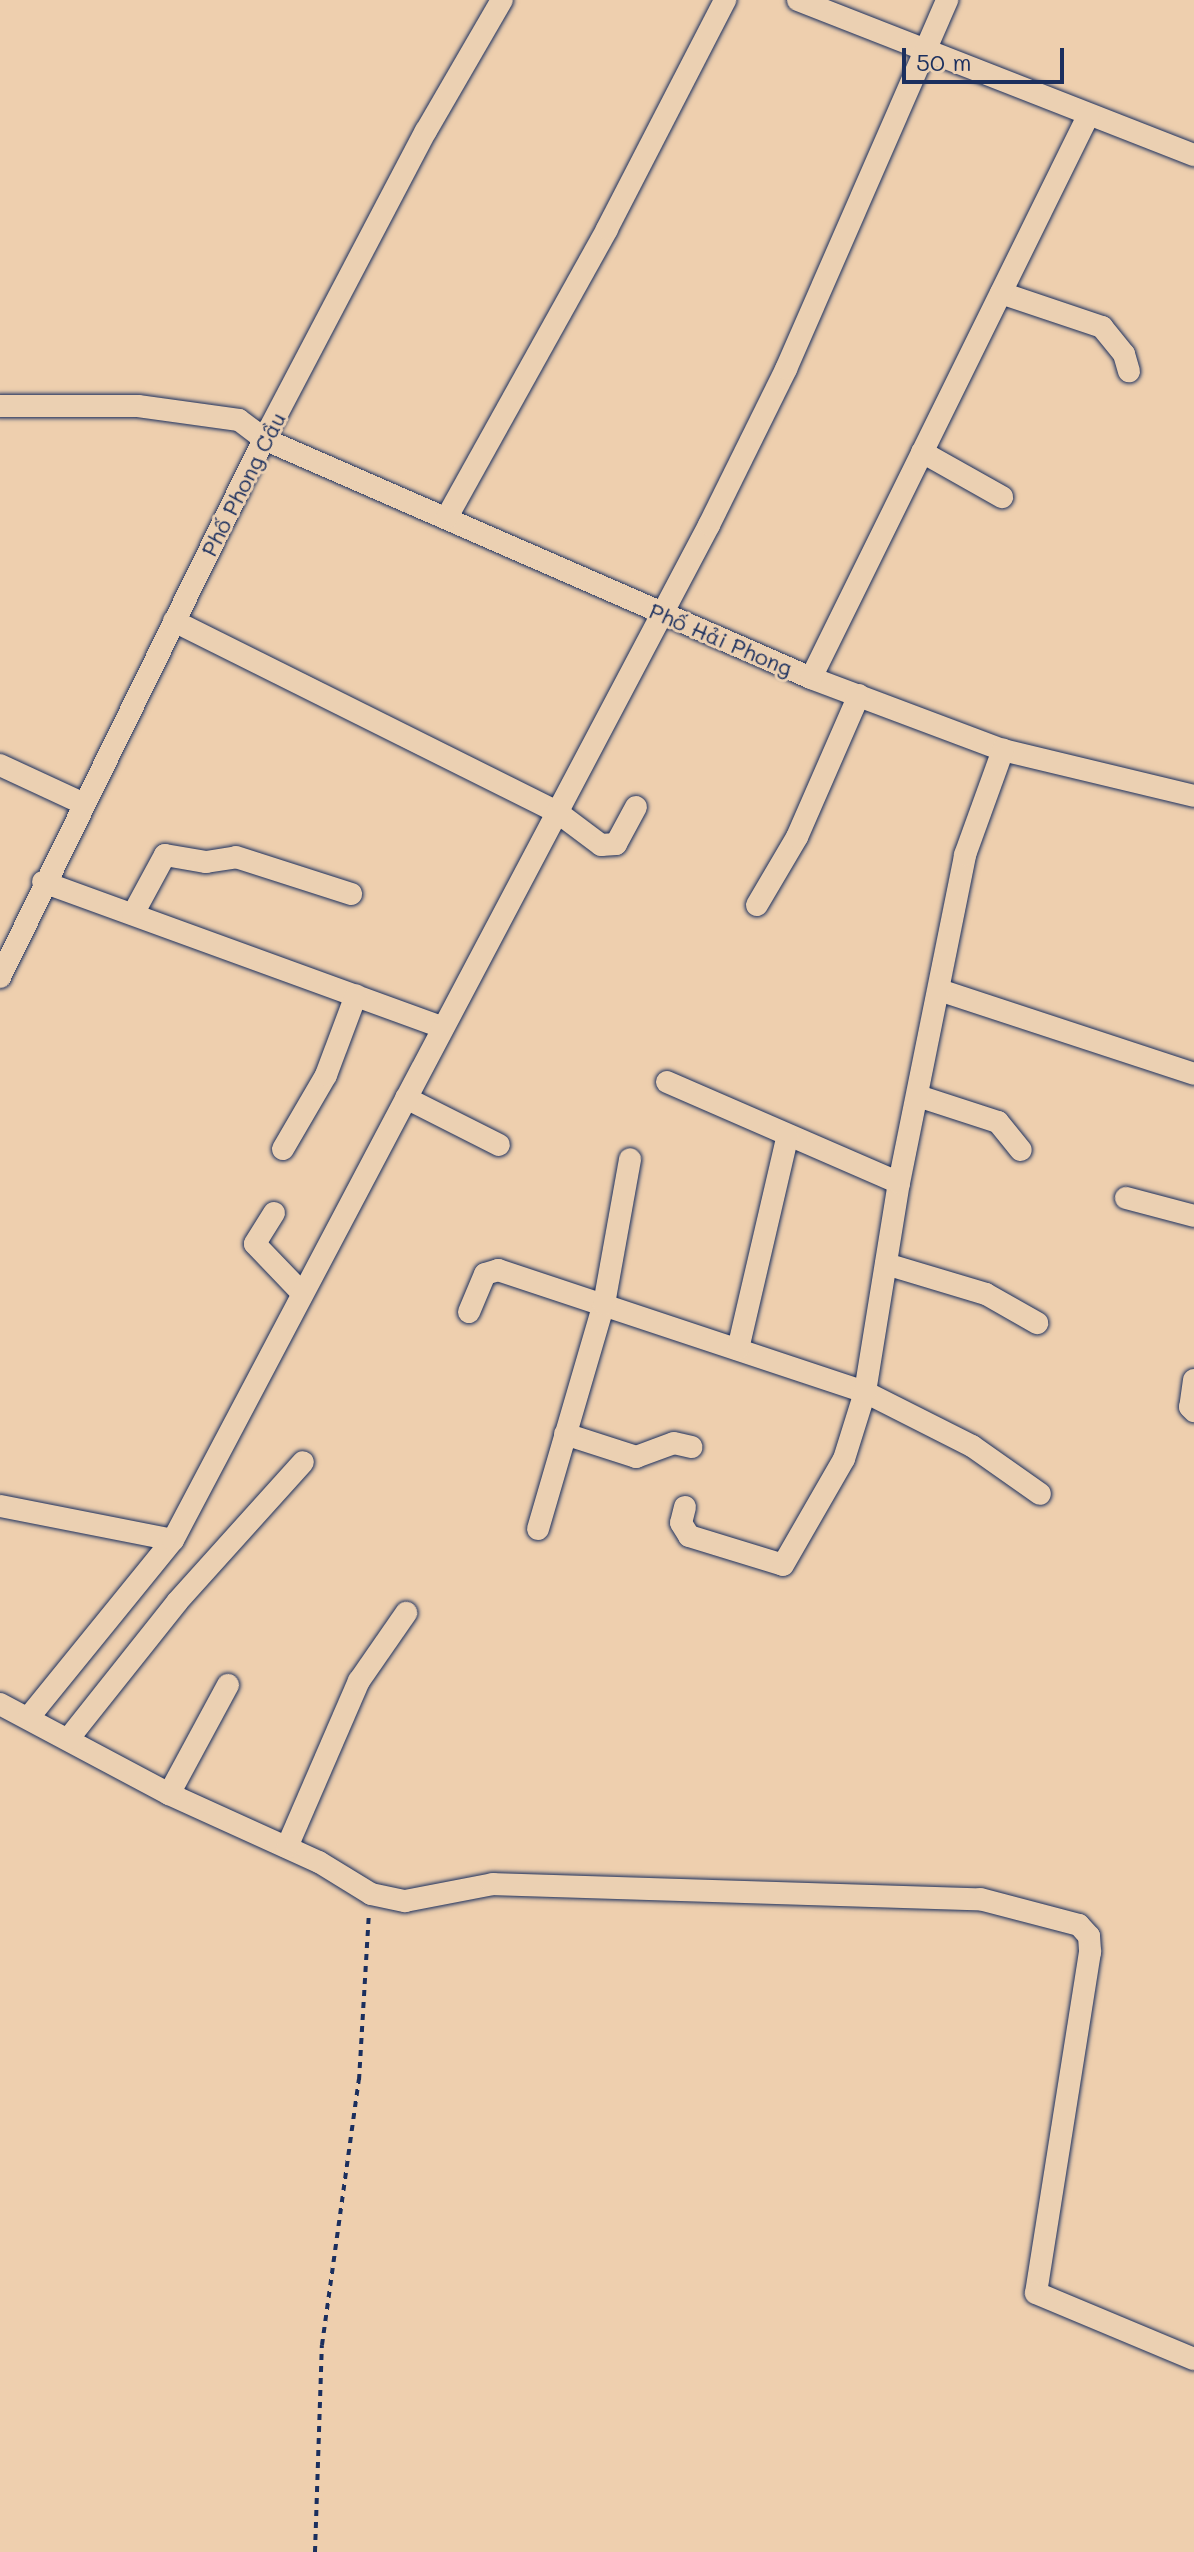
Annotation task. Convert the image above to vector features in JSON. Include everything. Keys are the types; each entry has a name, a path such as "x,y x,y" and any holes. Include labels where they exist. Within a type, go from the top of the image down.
{"street":[{"name":"Phố Phong Cầu","path":"0,977 43,882 264,439 426,131 502,0"},
{"path":"447,517 607,229 725,0"},
{"path":"798,0 1194,155"},
{"path":"49,1728 173,1540 301,1292 557,812 786,369 922,50 947,0"},
{"path":"811,678 1088,116"},
{"path":"1001,293 1102,327 1124,354 1129,371"},
{"name":"Phố Hải Phong","path":"0,406 182,409 239,420 264,439 811,678 996,747 1194,796"},
{"path":"922,452 1002,497"},
{"path":"174,621 557,812 601,845 616,844 636,807"},
{"path":"757,905 797,837 859,695"},
{"path":"685,1507 681,1523 689,1536 783,1565 844,1459 865,1392 899,1183 965,855 996,747"},
{"path":"0,765 82,803"},
{"path":"133,914 165,855 206,862 236,857 351,894"},
{"path":"43,882 441,1027"},
{"path":"939,990 1194,1074"},
{"path":"283,1149 326,1075 356,995"},
{"path":"667,1082 787,1138 899,1183"},
{"path":"918,1096 998,1122 1021,1150"},
{"path":"406,1098 499,1145"},
{"path":"738,1349 787,1138"},
{"path":"538,1529 604,1304 630,1159"},
{"path":"1126,1198 1194,1216"},
{"path":"274,1213 255,1244 301,1292"},
{"path":"886,1264 986,1294 1037,1323"},
{"path":"469,1312 489,1270 604,1304 865,1392 972,1446 1040,1494"},
{"path":"1194,1380 1190,1407 1194,1411"},
{"path":"565,1434 636,1457 674,1443 692,1447"},
{"path":"49,1728 177,1602 303,1462"},
{"path":"0,1506 173,1540"},
{"path":"287,1847 359,1681 406,1613"},
{"path":"169,1794 228,1685"},
{"path":"0,1704 169,1794 287,1847 371,1894 425,1900 470,1885 493,1884 980,1899 1079,1925 1089,1936 1090,1952 1036,2293 1194,2359"}],"path":[{"path":"315,2552 322,2345 359,2080 371,1894"}]}
